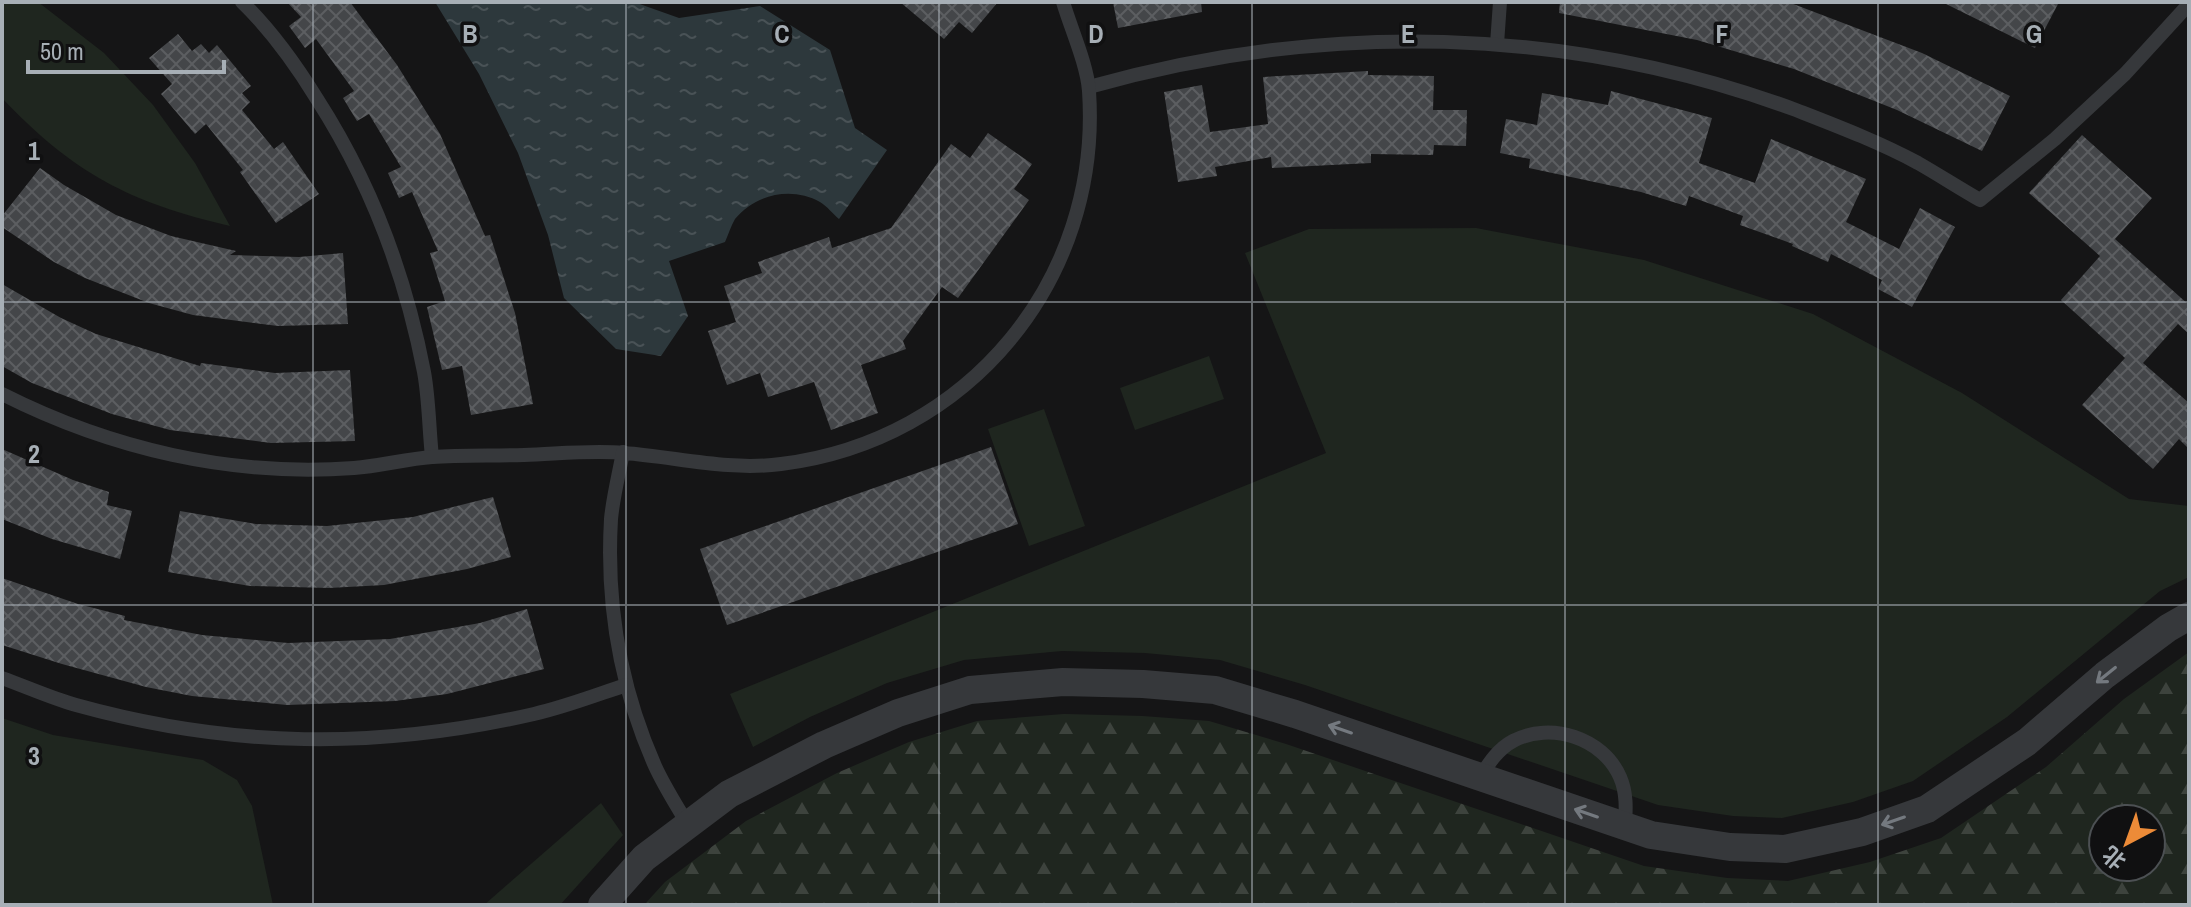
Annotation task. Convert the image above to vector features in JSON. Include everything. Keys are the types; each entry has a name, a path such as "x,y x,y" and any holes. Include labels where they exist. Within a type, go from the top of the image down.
{"street":[{"path":"602,905 644,858 729,794 824,745 898,713 970,690 1063,682 1215,690 1295,714 1651,835 1714,845 1785,849 1862,832 1927,809 2027,742 2105,675 2189,616"}],"lane":[{"path":"242,2 300,72 344,141 380,216 407,294 421,361 432,457"},
{"path":"2,394 44,415 119,443 196,461 274,469 353,468 432,457 623,452 718,466 779,465 838,453 894,432 946,401 991,362 1030,316 1059,263 1082,192 1089,148 1089,87 1063,2"},
{"path":"1497,44 1500,2"},
{"path":"1089,87 1150,70 1235,53 1322,43 1410,40 1497,44 1584,54 1754,95 1836,125 1916,162 1980,200 2055,139 2189,4"},
{"path":"623,452 611,516 609,581 616,646 632,708 656,769 688,825"},
{"path":"2,678 74,705 166,727 259,738 352,740 461,729 537,713 626,685"},
{"path":"1480,777 1494,756 1513,741 1537,732 1562,733 1586,741 1606,756 1620,777 1626,801 1625,826"}],"green space":[{"path":"2,2 38,2 104,53 153,105 195,163 230,226 162,207 105,182 28,124 2,98"},
{"path":"1476,228 1644,260 1813,314 1962,393 2129,499 2189,506 2189,577 2160,591 2007,717 1913,781 1853,802 1782,818 1733,816 1658,805 1305,685 1220,660 1145,653 1062,651 964,660 887,683 810,717 753,747 730,694 1326,453 1245,253 1309,229"},
{"path":"1209,356 1224,399 1135,430 1120,388"},
{"path":"1044,409 1085,526 1029,546 988,429"},
{"path":"2189,652 2189,905 644,905 665,882 746,821 837,773 909,742 977,721 1064,714 1209,721 1286,744 1644,866 1727,878 1788,881 1870,862 1941,838 2046,767 2124,699"},
{"path":"2,718 53,735 203,760 237,780 252,806 273,905 2,905"},
{"path":"601,803 623,835 560,905 484,905"}],"water":[{"path":"435,2 634,2 679,18 760,6 830,50 855,128 887,150 839,219 823,204 809,197 774,195 743,210 735,219 725,242 669,261 688,316 661,356 616,349 564,298 548,235 518,153 479,74"}],"building":[{"path":"287,2 350,2 397,65 440,134 485,236 490,235 515,313 533,404 471,415 462,366 442,370 427,307 445,301 430,253 438,251 412,192 399,198 388,173 401,167 369,114 357,121 343,98 354,91 316,39 305,48 289,26 301,17"},
{"path":"900,2 998,2 972,33 959,22 944,39"},
{"path":"1113,2 1201,2 1202,12 1118,28"},
{"path":"1560,2 1788,2 1922,53 2010,96 1982,151 1897,110 1794,69 1697,40 1559,13"},
{"path":"1942,2 2059,2 2035,48"},
{"path":"178,34 192,51 201,44 209,53 217,45 251,86 242,93 250,102 242,110 274,149 283,142 319,194 276,223 240,172 243,170 206,124 195,134 161,94 172,84 149,58"},
{"path":"1368,71 1368,75 1434,76 1433,110 1467,110 1466,146 1434,145 1433,155 1371,154 1371,163 1272,168 1271,157 1215,167 1217,176 1178,182 1164,92 1202,85 1210,132 1268,124 1263,77"},
{"path":"1611,91 1712,118 1699,163 1755,183 1771,139 1866,179 1846,222 1899,249 1920,208 1955,227 1912,307 1878,289 1882,280 1831,254 1828,262 1793,244 1740,225 1743,216 1689,196 1686,206 1641,192 1529,168 1530,159 1500,153 1506,119 1537,125 1542,93 1608,105"},
{"path":"988,133 1032,164 1014,189 1029,200 958,298 942,287 903,341 906,349 861,365 878,413 831,430 814,382 768,397 760,373 727,385 708,331 736,322 724,286 762,273 758,262 829,237 832,248 891,228 951,144 970,158"},
{"path":"2082,135 2152,198 2115,239 2189,305 2189,334 2178,324 2143,363 2189,403 2189,449 2179,439 2153,469 2082,405 2125,358 2061,300 2100,256 2029,193"},
{"path":"40,168 116,215 171,236 236,251 230,255 299,257 343,253 348,324 278,326 193,315 149,303 85,278 54,262 2,227 2,216"},
{"path":"2,284 96,334 200,366 201,363 275,373 350,370 355,441 271,443 170,430 112,414 32,383 2,366"},
{"path":"991,447 1018,524 727,625 700,549"},
{"path":"2,449 109,492 107,505 132,511 120,559 52,539 2,519"},
{"path":"493,497 511,557 467,569 384,585 329,588 250,586 168,572 180,511 256,524 327,526 413,517"},
{"path":"2,578 78,604 125,616 124,620 202,635 288,643 390,639 480,623 527,609 544,669 447,694 395,701 287,705 192,696 146,687 2,645"}]}
